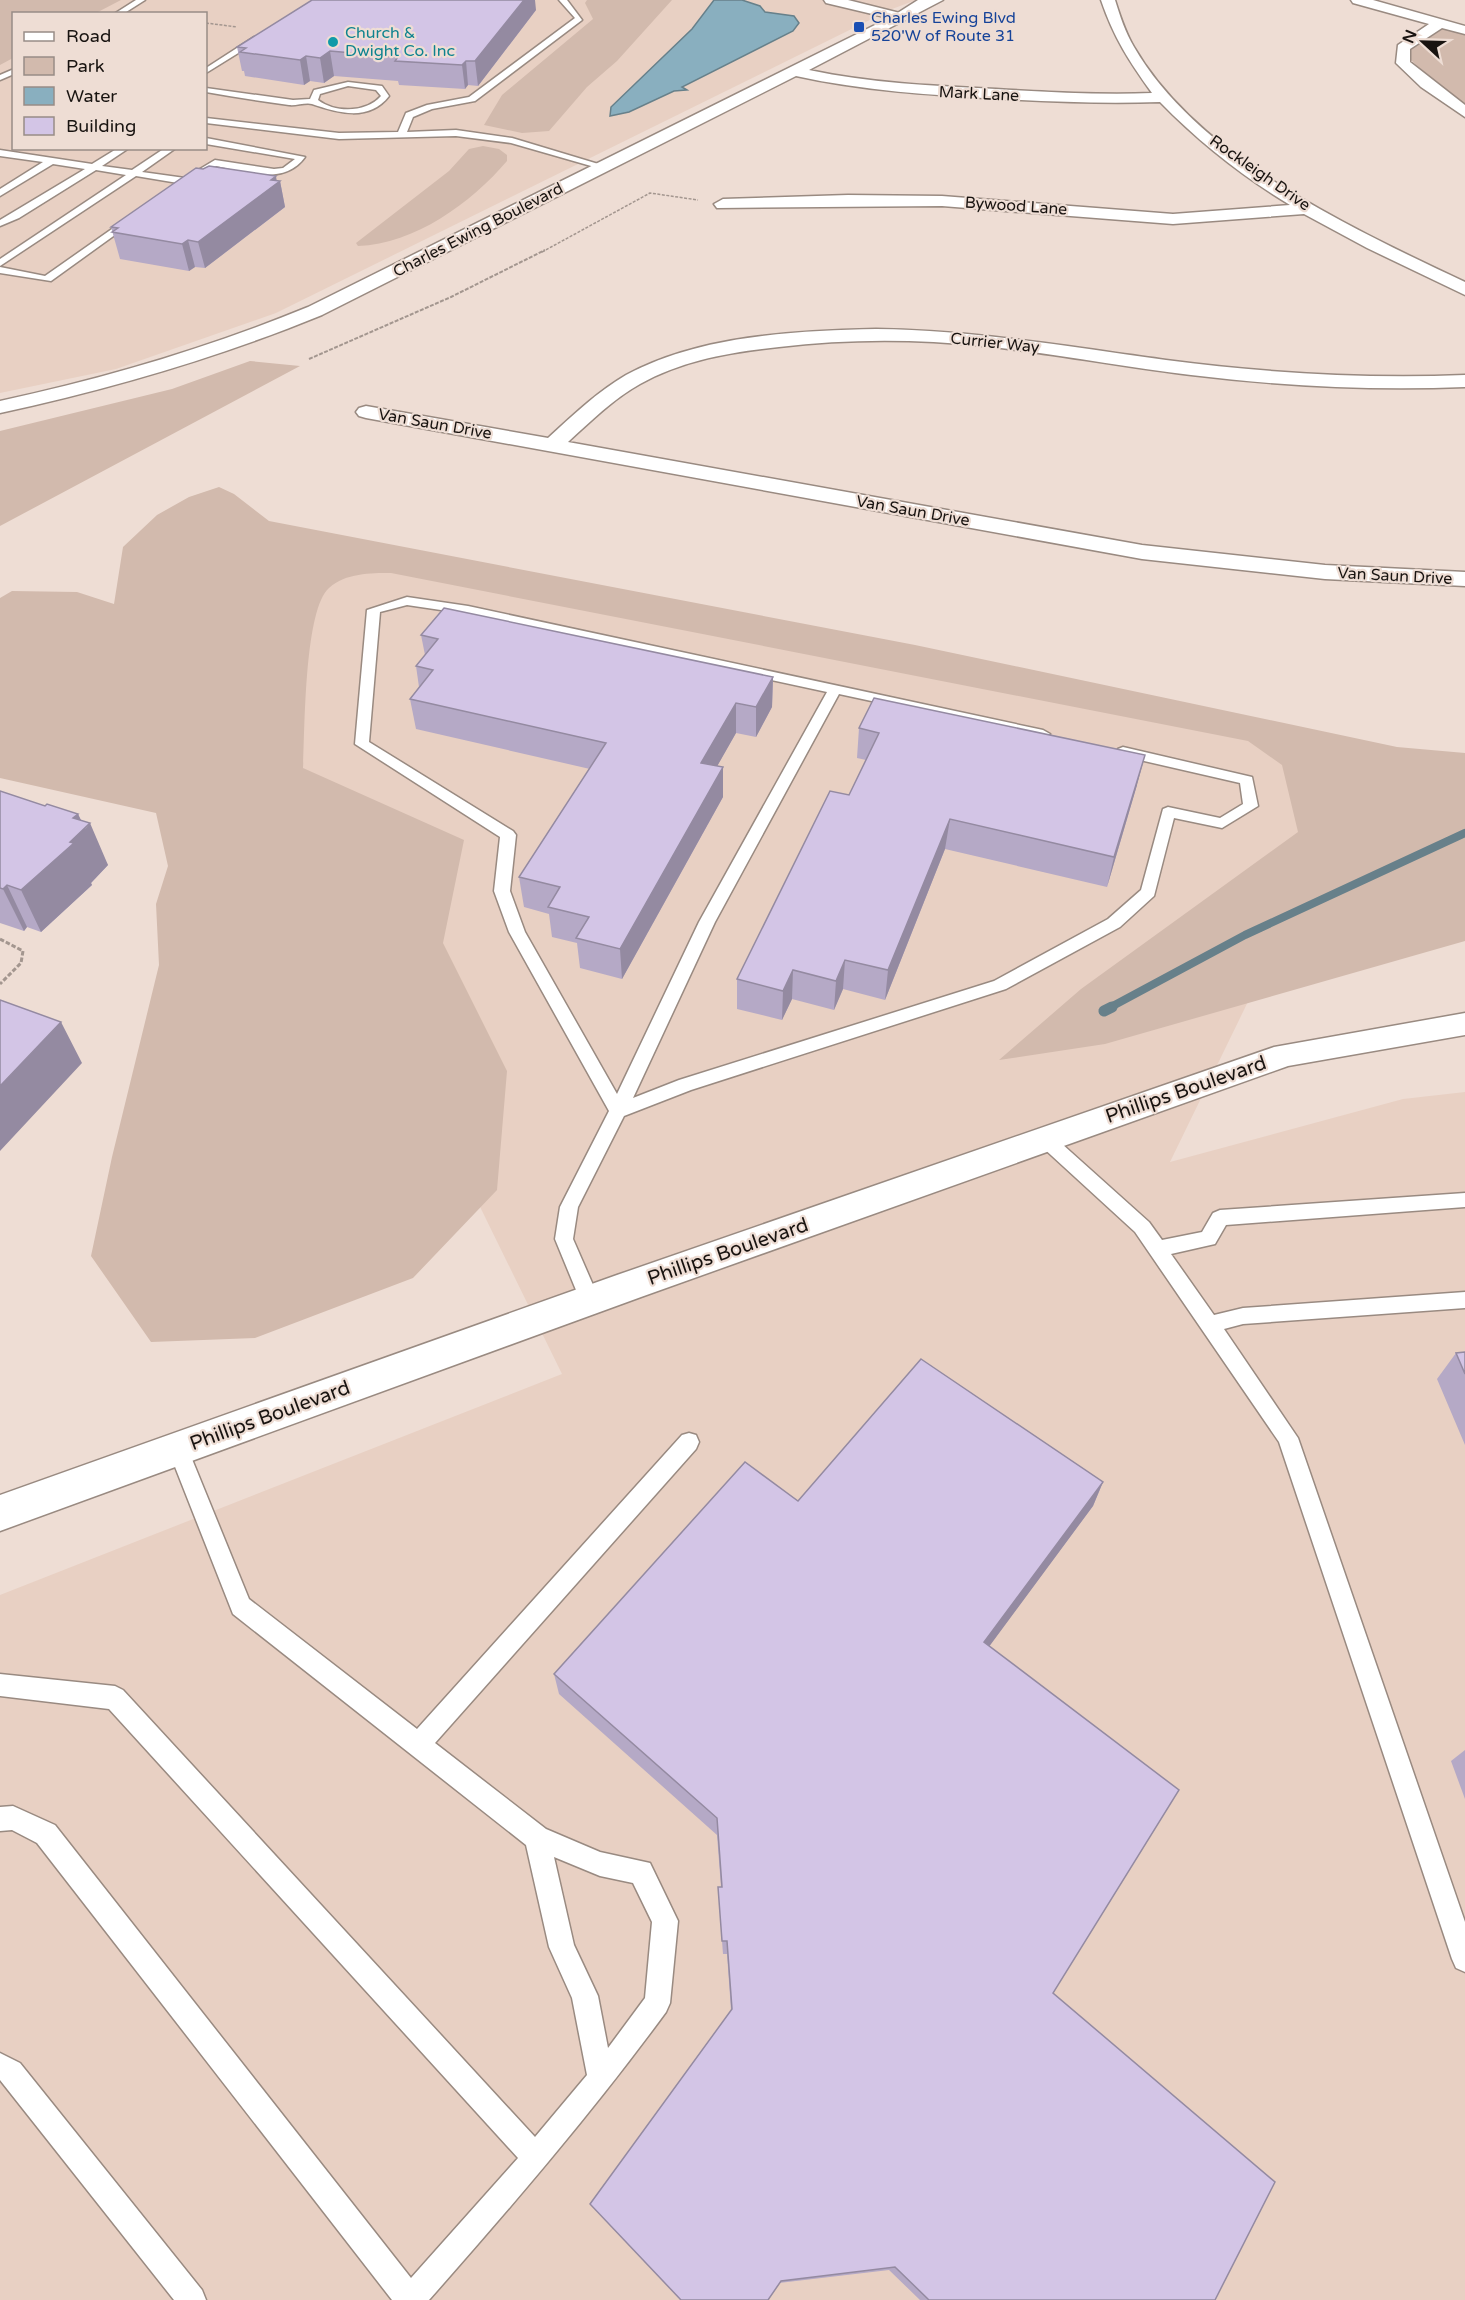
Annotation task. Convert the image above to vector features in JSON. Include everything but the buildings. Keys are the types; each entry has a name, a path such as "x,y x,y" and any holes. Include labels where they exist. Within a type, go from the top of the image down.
{"street":[{"path":"831,0 901,17 927,0"},
{"name":"Charles Ewing Boulevard","path":"0,407 156,370 279,327 348,296 936,0"},
{"name":"Rockleigh Drive","path":"1108,0 1128,49 1164,97 1230,155 1309,208 1367,241 1465,289"},
{"path":"1358,0 1465,30"},
{"path":"1439,24 1410,41 1403,48 1403,63 1409,71 1465,112"},
{"name":"Mark Lane","path":"795,71 846,82 910,90 1084,99 1164,97"},
{"name":"Bywood Lane","path":"723,204 793,200 919,200 1032,206 1172,219 1223,217 1309,208"},
{"name":"Currier Way","path":"553,445 601,400 647,372 706,352 752,344 825,337 893,335 982,340 1139,363 1258,376 1388,382 1465,381"},
{"name":"Van Saun Drive","path":"366,411 1142,552 1324,573 1465,579"},
{"name":"Phillips Boulevard","path":"0,1513 1285,1055 1465,1024"}],"lane":[{"path":"120,12 141,0"},
{"path":"401,135 409,115 430,107 472,99 579,18 563,0"},
{"path":"207,70 270,31"},
{"path":"207,90 293,103 313,101 327,109 354,110 376,105 382,100 384,92 370,86 348,84 317,93 313,101"},
{"path":"319,117 327,109"},
{"path":"339,136 339,130 354,110"},
{"path":"207,121 339,136 456,133 513,141 602,168"},
{"path":"304,132 311,125"},
{"path":"159,200 215,163 279,173 299,162 301,157 207,141"},
{"path":"0,223 16,216 122,150"},
{"path":"0,263 169,150"},
{"path":"0,153 186,181"},
{"path":"0,193 51,161"},
{"path":"0,270 47,279 141,213"},
{"path":"618,1111 517,932 502,891 508,835 362,744 374,610 407,601 468,610 1060,738"},
{"path":"590,1301 564,1239 568,1207 618,1111 707,922 836,688"},
{"path":"618,1111 685,1085 1000,985 1114,923 1149,892 1168,812 1222,823 1251,806 1247,780 1107,748"},
{"path":"1046,1140 1142,1227 1288,1438 1465,1959"},
{"path":"1156,1249 1208,1239 1220,1218 1465,1200"},
{"path":"1209,1324 1243,1316 1465,1300"},
{"path":"418,1745 689,1443"},
{"path":"0,1819 13,1818 46,1834 410,2300 536,2158 601,2079 657,2003 665,1921 640,1872 600,1864 537,1838 241,1606 178,1449"},
{"path":"0,1685 115,1698 536,2158"},
{"path":"537,1838 562,1947 585,1996 601,2079"},
{"path":"0,2066 11,2072 192,2300"}],"path":[{"path":"309,359 451,297 563,241 650,193 723,204"},
{"path":"0,939 23,951 21,963 0,984"}],"shaded area":[{"path":"0,0 916,0 892,9 276,313 116,369 0,393"},
{"path":"329,558 1297,745 1331,831 1170,1162 1403,1099 1465,1092 1465,2300 0,2300 0,1595 562,1374 267,772"}],"green space":[{"path":"0,0 121,0 98,12 12,12 12,59 0,65"},
{"path":"587,0 672,0 617,61 587,87 549,131 522,133 484,125 502,95 593,19 585,3"},
{"path":"1437,28 1465,32 1465,109 1402,52"},
{"path":"483,146 499,149 507,155 507,161 477,192 440,219 421,229 400,238 358,246 356,243 449,171 469,149"},
{"path":"250,361 300,366 0,526 0,431 172,389"},
{"path":"219,487 234,494 269,521 915,645 1397,747 1465,753 1465,941 1105,1044 999,1060 1081,989 1298,832 1282,765 1248,741 391,573 367,574 343,579 329,588 321,601 315,620 307,672 303,768 464,840 443,943 507,1071 497,1190 413,1278 255,1338 151,1342 91,1256 112,1157 159,965 156,904 168,866 156,813 0,778 0,598 12,591 77,592 114,604 123,547 157,515 189,497"}],"water":[{"path":"714,0 742,0 760,6 765,12 794,16 799,23 793,31 682,87 687,90 674,91 629,112 610,116 611,107 692,29"}],"waterway":[{"path":"1109,1008 1245,935 1465,833"},
{"path":"1104,1011 1112,1007"}],"place":[{"name":"Charles Ewing Blvd 520'W of Route 31","path":"859,27"},
{"name":"Church & Dwight Co. Inc","path":"333,42"}]}
